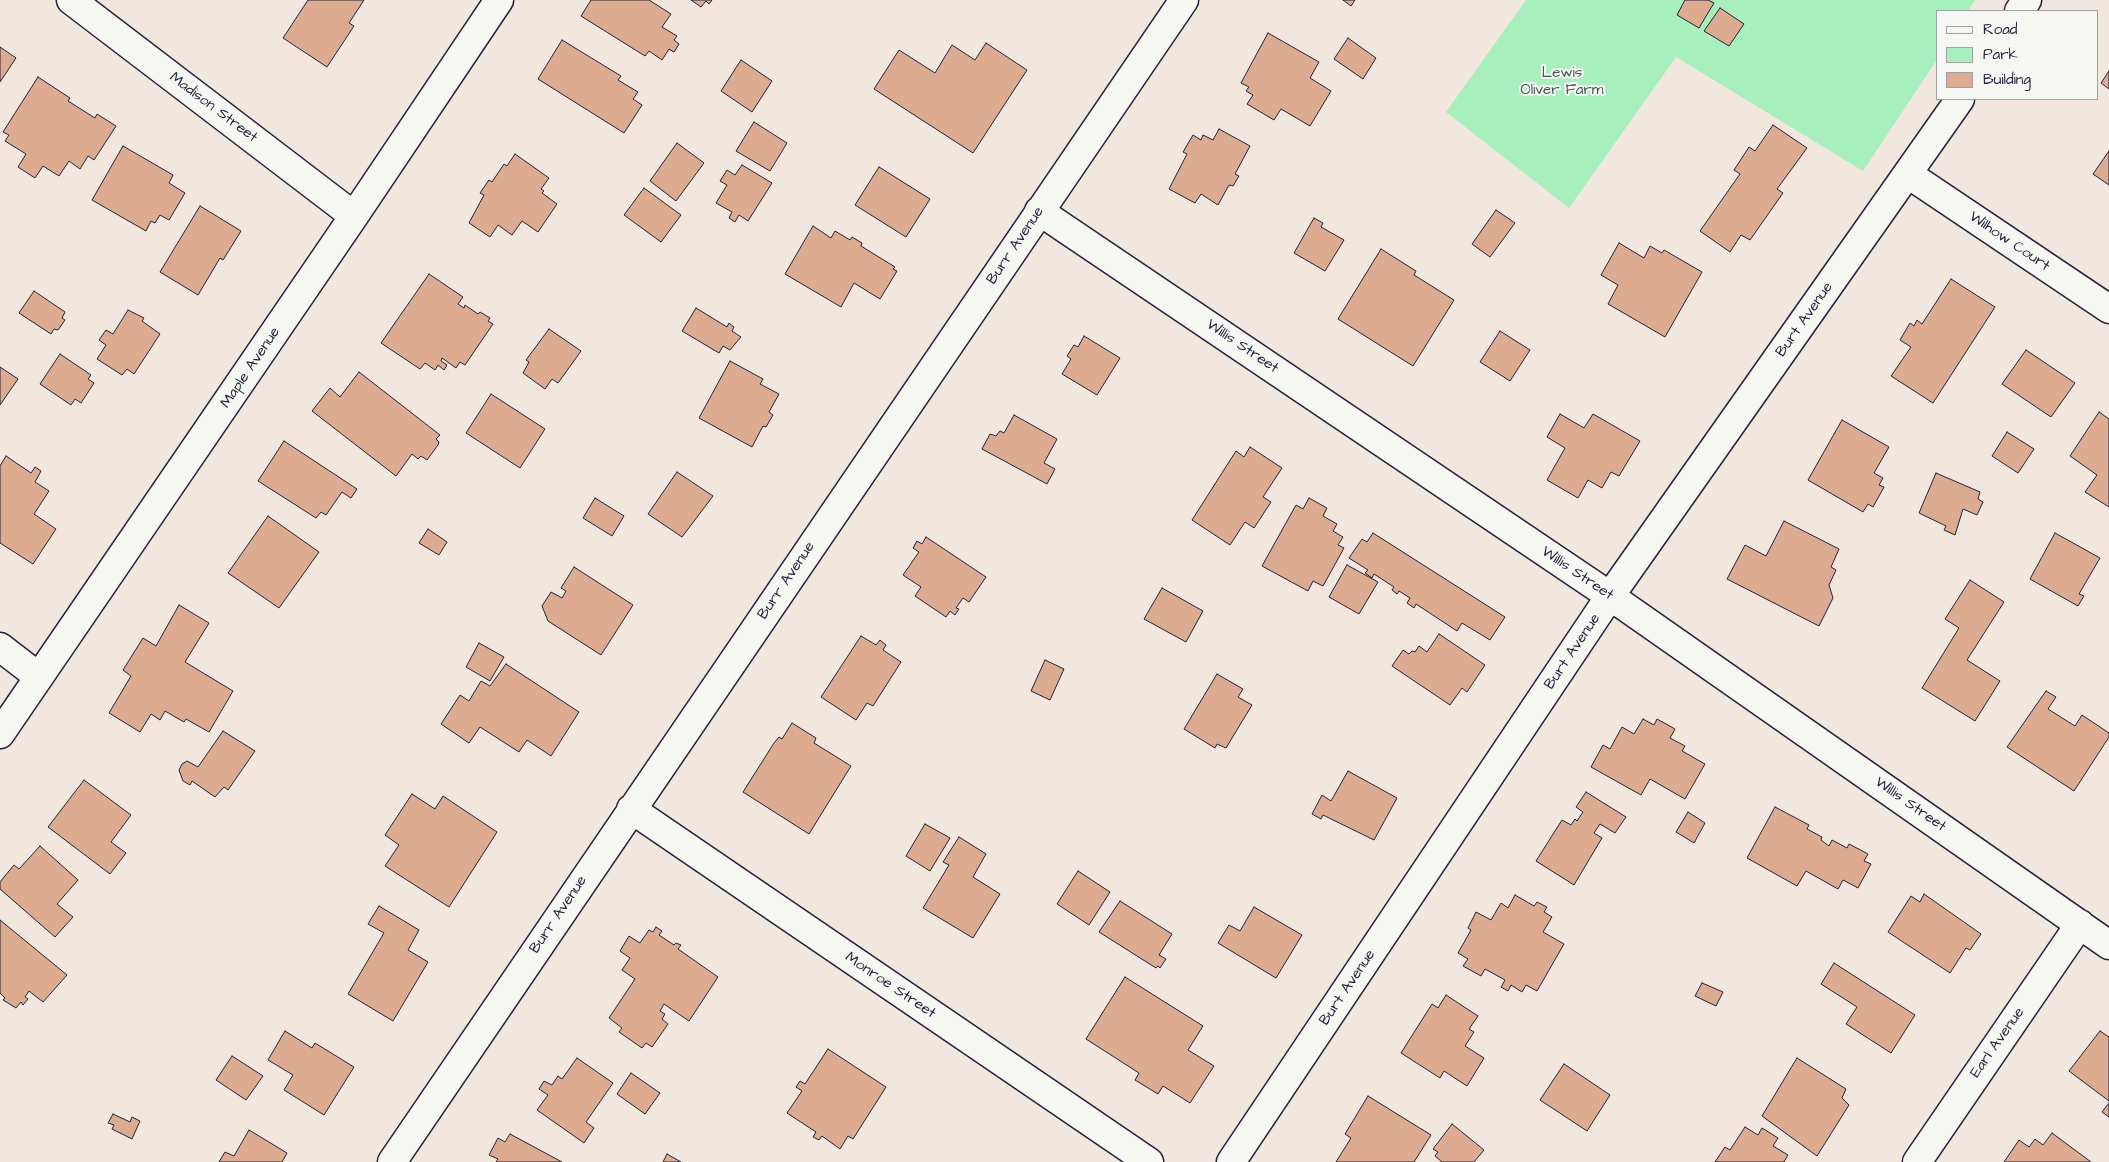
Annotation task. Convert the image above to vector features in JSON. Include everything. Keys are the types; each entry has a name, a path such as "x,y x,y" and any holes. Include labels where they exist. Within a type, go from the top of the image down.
{"street":[{"name":"Madison Street","path":"71,0 354,216"},
{"name":"Maple Avenue","path":"0,734 354,216 499,0"},
{"name":"Burr Avenue","path":"392,1162 1184,0"},
{"name":"Burt Avenue","path":"1231,1162 1610,596 1959,100"},
{"name":"Wilhow Court","path":"1908,174 2109,309"},
{"name":"Willis Street","path":"1039,212 1610,596 2109,945"},
{"path":"0,647 39,677"},
{"name":"Monroe Street","path":"631,809 1149,1162"},
{"name":"Earl Avenue","path":"1917,1162 2080,924"}],"green space":[{"name":"Lewis Oliver Farm","path":"1526,0 1975,0 1969,10 1936,10 1936,61 1863,171 1676,57 1569,208 1446,112"}],"building":[{"path":"308,0 364,0 349,23 354,26 327,67 283,38"},
{"path":"591,0 649,0 671,14 662,27 677,36 674,40 679,44 674,52 669,49 662,60 649,51 645,56 581,16"},
{"path":"691,0 712,0 709,4 706,1 701,7"},
{"path":"1343,0 1355,0 1351,6"},
{"path":"1685,0 1708,0 1714,3 1699,28 1677,15"},
{"path":"1720,8 1744,24 1729,46 1704,31"},
{"path":"1268,33 1319,62 1310,78 1331,91 1310,126 1281,109 1274,120 1247,104 1253,95 1246,91 1249,87 1241,83"},
{"path":"1348,38 1376,58 1363,79 1334,59"},
{"path":"562,40 621,76 618,80 638,92 633,99 642,105 624,133 538,79"},
{"path":"986,43 1027,70 973,153 874,89 899,50 935,73 952,45 975,60"},
{"path":"0,47 16,58 0,82"},
{"path":"741,60 772,81 752,112 721,91"},
{"path":"2109,71 2109,89 2101,83"},
{"path":"38,77 70,98 68,101 95,118 97,114 116,126 94,160 88,156 80,169 69,161 59,176 43,166 35,178 18,167 26,154 5,141 9,135 3,132"},
{"path":"754,122 787,143 770,171 736,151"},
{"path":"1773,125 1807,148 1777,189 1783,193 1750,240 1741,235 1730,252 1700,231 1740,174 1734,170 1749,147 1755,151"},
{"path":"1219,129 1250,146 1235,174 1239,176 1233,186 1229,185 1218,205 1201,194 1195,203 1169,189 1187,154 1183,152 1193,135 1201,140 1203,135 1213,140"},
{"path":"677,143 704,163 676,201 650,181"},
{"path":"123,146 173,175 169,183 185,193 169,220 160,215 155,223 151,221 146,231 92,200"},
{"path":"2109,151 2109,185 2093,174"},
{"path":"515,154 549,178 541,189 544,191 542,193 557,204 538,232 522,221 512,235 498,225 490,237 469,223 484,195 480,193 489,180 492,182 504,164 507,166"},
{"path":"742,165 772,183 748,221 739,215 735,222 729,218 732,212 716,203 727,185 720,181 727,170 735,175"},
{"path":"879,167 930,199 906,237 855,205"},
{"path":"644,188 681,215 661,242 624,215"},
{"path":"200,206 241,231 223,260 220,258 198,295 160,272"},
{"path":"1496,210 1515,223 1490,257 1472,244"},
{"path":"1314,218 1323,223 1321,227 1344,240 1325,271 1294,253"},
{"path":"813,226 831,238 835,231 850,240 852,237 862,243 861,246 895,267 893,269 897,271 880,299 854,283 841,307 785,274"},
{"path":"1619,243 1644,258 1650,246 1662,253 1664,250 1702,272 1665,337 1608,304 1618,285 1601,275"},
{"path":"1381,249 1416,271 1414,275 1454,300 1413,366 1338,319"},
{"path":"429,274 463,297 458,304 464,308 465,305 478,314 480,312 490,318 488,321 493,324 465,365 460,362 456,368 442,358 441,361 447,365 444,370 438,365 435,370 425,363 420,369 381,343"},
{"path":"1951,279 1995,307 1933,403 1891,376 1911,347 1900,340 1910,323 1914,326 1917,320 1922,324"},
{"path":"34,291 65,312 62,318 65,320 58,330 54,329 51,334 19,313"},
{"path":"696,308 727,327 729,323 734,327 732,331 741,337 730,350 723,346 719,353 682,331"},
{"path":"128,310 144,318 142,321 160,334 134,374 127,369 122,375 97,359 106,345 99,340 106,330 113,334"},
{"path":"549,329 581,351 558,383 552,379 545,389 523,373 529,362 526,360"},
{"path":"1500,331 1530,350 1510,381 1480,362"},
{"path":"1084,336 1120,358 1097,395 1062,374 1071,359 1067,356 1074,345 1078,347"},
{"path":"2026,350 2075,383 2051,417 2002,384"},
{"path":"60,354 91,375 88,379 94,383 81,403 75,399 71,405 40,384"},
{"path":"730,361 763,379 760,384 779,394 769,412 773,415 766,427 763,426 752,447 699,418"},
{"path":"0,367 18,379 0,405"},
{"path":"359,372 440,435 436,439 439,442 438,445 427,460 421,456 418,459 412,454 396,476 312,411 330,388 340,397"},
{"path":"491,394 545,429 520,468 466,433"},
{"path":"2099,412 2109,419 2109,507 2085,492 2097,475 2070,456"},
{"path":"1560,414 1584,428 1593,414 1640,441 1619,476 1611,472 1602,488 1588,480 1578,498 1547,480 1565,448 1547,437"},
{"path":"1014,415 1057,439 1044,463 1055,469 1047,484 982,449 990,434 996,436 1000,431 1004,433"},
{"path":"1842,420 1889,447 1874,473 1883,478 1879,485 1884,487 1873,507 1868,504 1863,512 1808,480"},
{"path":"2007,432 2034,449 2018,473 1992,456"},
{"path":"284,441 357,489 351,498 342,492 326,515 321,512 316,518 258,481"},
{"path":"1250,447 1282,468 1263,497 1271,502 1254,528 1245,522 1230,545 1192,520 1236,451 1244,457"},
{"path":"6,456 31,473 35,467 41,471 35,482 49,491 34,514 56,529 33,564 0,543 0,466"},
{"path":"677,472 713,496 682,537 648,514"},
{"path":"1936,473 1980,492 1978,499 1983,502 1977,515 1963,509 1955,535 1944,530 1946,526 1919,513"},
{"path":"595,498 624,516 612,536 583,518"},
{"path":"1309,498 1327,508 1323,516 1337,524 1333,531 1343,537 1338,545 1344,548 1323,586 1313,581 1308,591 1262,566 1296,505 1303,509"},
{"path":"268,516 319,552 279,608 228,573"},
{"path":"1784,521 1839,549 1831,567 1836,570 1829,585 1833,598 1819,626 1727,579 1745,545 1766,556"},
{"path":"428,529 447,542 439,555 419,543"},
{"path":"1373,533 1505,617 1490,640 1462,623 1457,631 1416,604 1414,608 1407,603 1410,598 1399,591 1397,594 1392,590 1394,587 1374,574 1372,578 1365,573 1368,570 1349,558 1362,539 1367,542"},
{"path":"2055,533 2100,558 2079,594 2084,596 2078,606 2030,579"},
{"path":"926,537 986,577 969,602 963,598 956,608 959,609 955,615 950,611 946,617 915,596 921,587 903,575 919,552 913,548 917,541 922,544"},
{"path":"1347,565 1378,582 1359,614 1329,597"},
{"path":"574,567 633,605 601,655 548,621 542,606 551,592 562,598 566,591 561,588"},
{"path":"1970,580 2004,602 1967,660 2000,681 1975,721 1922,688 1959,628 1945,619"},
{"path":"1162,588 1203,611 1186,642 1144,619"},
{"path":"179,605 209,623 185,662 233,691 209,732 186,719 184,722 165,711 160,720 151,714 140,732 109,713 131,676 123,670 143,638 156,646"},
{"path":"1439,634 1485,665 1467,692 1462,688 1450,705 1392,666 1403,650 1409,654 1412,651 1415,652 1419,646 1427,652"},
{"path":"861,636 876,645 880,640 886,645 883,650 901,662 873,706 867,703 856,720 821,697"},
{"path":"479,643 504,657 490,681 466,667"},
{"path":"1045,660 1064,669 1050,700 1031,691"},
{"path":"506,664 579,712 551,756 527,740 519,752 480,727 469,743 441,724 460,695 469,701 481,681 490,686"},
{"path":"1217,674 1243,689 1238,697 1252,705 1226,748 1217,744 1215,748 1184,729"},
{"path":"2046,691 2056,697 2048,709 2075,726 2082,715 2109,733 2109,737 2074,791 2007,747"},
{"path":"1643,719 1654,725 1657,719 1675,729 1670,738 1685,746 1682,751 1705,764 1685,799 1650,779 1641,795 1591,767 1603,745 1610,749 1622,727 1634,734"},
{"path":"792,723 816,738 814,743 851,766 809,834 743,792 774,743 779,737 782,739"},
{"path":"223,731 255,751 228,790 224,787 215,797 192,781 190,785 183,781 179,770 182,764 187,761 198,767"},
{"path":"1348,771 1397,798 1374,840 1323,815 1321,819 1312,814 1322,795 1331,801"},
{"path":"84,780 131,815 111,842 126,853 110,874 48,827"},
{"path":"1586,792 1626,817 1615,833 1600,824 1594,833 1602,838 1574,885 1536,861 1562,820 1571,825 1575,819 1577,821 1583,812 1576,807"},
{"path":"412,794 435,809 443,796 497,832 449,907 385,866 399,845 385,835"},
{"path":"1775,807 1809,825 1807,829 1822,837 1821,840 1829,846 1832,840 1847,848 1849,844 1868,854 1864,861 1871,864 1858,888 1843,880 1838,889 1806,871 1797,886 1747,858"},
{"path":"1688,812 1705,823 1694,843 1676,832"},
{"path":"925,824 950,838 930,871 906,856"},
{"path":"959,837 986,854 973,877 1000,894 973,938 923,908 949,865 943,862"},
{"path":"40,846 78,880 57,904 73,917 55,937 0,889 0,882 14,865 19,869"},
{"path":"1078,871 1110,892 1089,925 1057,904"},
{"path":"1924,894 1981,934 1970,950 1966,948 1950,973 1888,932 1911,896 1920,902"},
{"path":"1515,895 1534,906 1537,902 1547,907 1544,912 1552,917 1543,932 1564,944 1537,991 1526,985 1522,992 1511,985 1508,991 1501,987 1505,980 1485,969 1481,976 1463,966 1468,959 1458,953 1471,930 1468,928 1476,912 1491,920 1501,903 1508,908"},
{"path":"1120,901 1172,934 1159,955 1166,959 1160,968 1158,966 1156,968 1099,932"},
{"path":"379,906 419,930 408,950 428,962 393,1021 348,994 384,933 368,924"},
{"path":"1254,907 1302,935 1276,978 1218,943 1229,925 1240,931"},
{"path":"0,920 67,975 43,1002 29,991 25,997 28,999 23,1005 21,1002 16,1008 3,1000 5,998 0,993"},
{"path":"656,927 662,931 659,935 674,945 676,943 681,945 678,949 718,977 689,1021 664,1004 660,1011 665,1014 662,1019 668,1024 652,1047 646,1043 642,1048 619,1032 622,1028 609,1018 635,979 622,970 630,958 620,951 629,936 640,943 649,930 653,932"},
{"path":"1834,963 1915,1015 1891,1053 1846,1024 1857,1007 1821,984"},
{"path":"1125,977 1203,1026 1188,1050 1214,1066 1190,1103 1163,1086 1158,1094 1135,1080 1139,1073 1086,1039"},
{"path":"1702,983 1723,992 1716,1006 1695,996"},
{"path":"1446,995 1478,1016 1469,1029 1474,1032 1465,1046 1484,1058 1467,1086 1444,1071 1440,1078 1401,1053 1432,1004 1438,1008"},
{"path":"285,1031 312,1048 315,1043 354,1067 324,1115 284,1090 293,1075 268,1060"},
{"path":"2100,1031 2109,1037 2109,1101 2069,1071"},
{"path":"828,1049 886,1087 853,1139 848,1136 840,1149 822,1136 819,1140 813,1137 816,1132 787,1113 802,1091 796,1087 800,1081 805,1084"},
{"path":"232,1056 263,1076 246,1100 216,1080"},
{"path":"577,1058 613,1083 586,1122 594,1128 584,1143 537,1110 548,1095 539,1089 544,1081 552,1085 558,1076 562,1079"},
{"path":"1797,1058 1846,1089 1842,1098 1849,1105 1817,1156 1762,1116"},
{"path":"1564,1064 1610,1095 1587,1131 1540,1100"},
{"path":"631,1073 660,1093 645,1114 617,1094"},
{"path":"1368,1096 1431,1135 1414,1162 1336,1162 1351,1138 1345,1134"},
{"path":"2109,1103 2109,1117 2102,1112"},
{"path":"113,1114 130,1122 132,1117 140,1121 132,1139 112,1129 114,1125 108,1123"},
{"path":"1452,1124 1484,1150 1474,1162 1442,1162 1435,1156 1438,1152 1433,1149"},
{"path":"1745,1127 1758,1135 1762,1128 1778,1138 1773,1146 1788,1155 1784,1162 1715,1162 1725,1147 1730,1150"},
{"path":"249,1130 287,1153 282,1162 219,1162 225,1152 234,1156"},
{"path":"2052,1133 2091,1162 2004,1162 2019,1140 2029,1147 2035,1139 2043,1145"},
{"path":"510,1134 562,1162 496,1162 498,1159 489,1155 498,1138 505,1142"},
{"path":"667,1154 681,1162 663,1162"}]}
